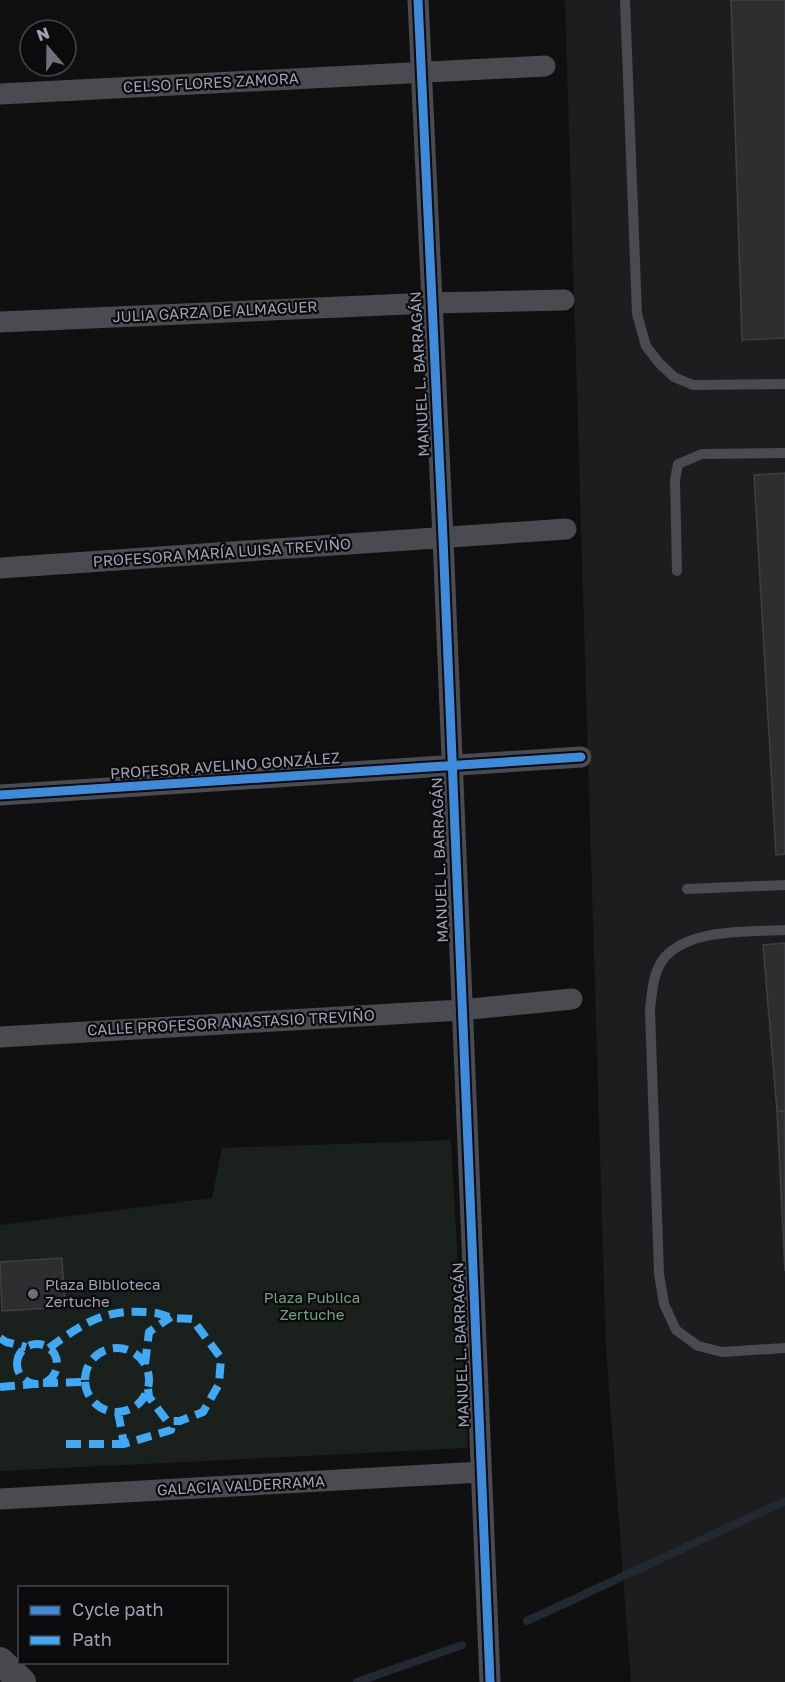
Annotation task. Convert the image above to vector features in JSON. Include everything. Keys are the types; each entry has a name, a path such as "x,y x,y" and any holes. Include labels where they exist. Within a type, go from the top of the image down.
{"street":[{"name":"MANUEL L. BARRAGÁN","path":"418,0 443,538 490,1682"},
{"name":"CELSO FLORES ZAMORA","path":"0,94 545,66"},
{"name":"JULIA GARZA DE ALMAGUER","path":"0,322 431,303 564,300"},
{"name":"PROFESORA MARÍA LUISA TREVIÑO","path":"0,568 566,529"},
{"name":"PROFESOR AVELINO GONZÁLEZ","path":"0,795 581,757"},
{"name":"CALLE PROFESOR ANASTASIO TREVIÑO","path":"0,1037 461,1010 572,999"},
{"name":"GALACIA VALDERRAMA","path":"0,1499 481,1472"},
{"path":"0,1661 22,1682"}],"lane":[{"path":"625,0 635,295 637,314 646,346 674,377 693,386 785,384"},
{"path":"677,571 675,480 678,464 702,454 785,453"},
{"path":"687,889 785,885"},
{"path":"785,930 722,934 689,940 665,957 654,979 650,1010 659,1274 664,1304 676,1330 698,1346 722,1352 785,1348"}],"shaded area":[{"path":"565,0 785,0 785,1682 631,1682 606,1349"}],"green space":[{"name":"Plaza Publica Zertuche","path":"451,1140 468,1448 0,1471 0,1225 212,1198 222,1148"}],"building":[{"path":"731,0 785,0 785,338 742,340"},
{"path":"785,473 785,854 776,855 754,475"},
{"path":"785,943 785,1111 777,1111 763,945"},
{"path":"777,1111 785,1111 785,1271"},
{"name":"Plaza Biblioteca Zertuche","path":"62,1258 65,1307 2,1311 0,1262"}],"waterway":[{"path":"527,1621 785,1501"},
{"path":"357,1682 462,1645"}],"marked path":[{"path":"49,1348 86,1323 111,1314 156,1313 172,1318 192,1319 221,1358 219,1384 203,1412 180,1421 167,1421 149,1397 148,1389"},
{"path":"145,1364 149,1332 171,1317"},
{"path":"0,1338 6,1342 26,1347"},
{"path":"37,1344 51,1350 57,1364 51,1378 37,1384 23,1378 17,1364 23,1350 37,1344"},
{"path":"117,1348 129,1350 140,1357 147,1368 149,1380 147,1392 140,1403 129,1410 117,1412 105,1410 94,1403 87,1392 85,1380 87,1368 94,1357 105,1350 117,1348"},
{"path":"43,1383 85,1382"},
{"path":"0,1387 33,1384"},
{"path":"118,1412 124,1444 171,1430 173,1421"},
{"path":"66,1444 124,1444"}],"cycle path":[{"path":"418,0 443,538 490,1682"},
{"path":"0,795 581,757"}],"place":[{"name":"Plaza Biblioteca Zertuche","path":"33,1294"}]}
